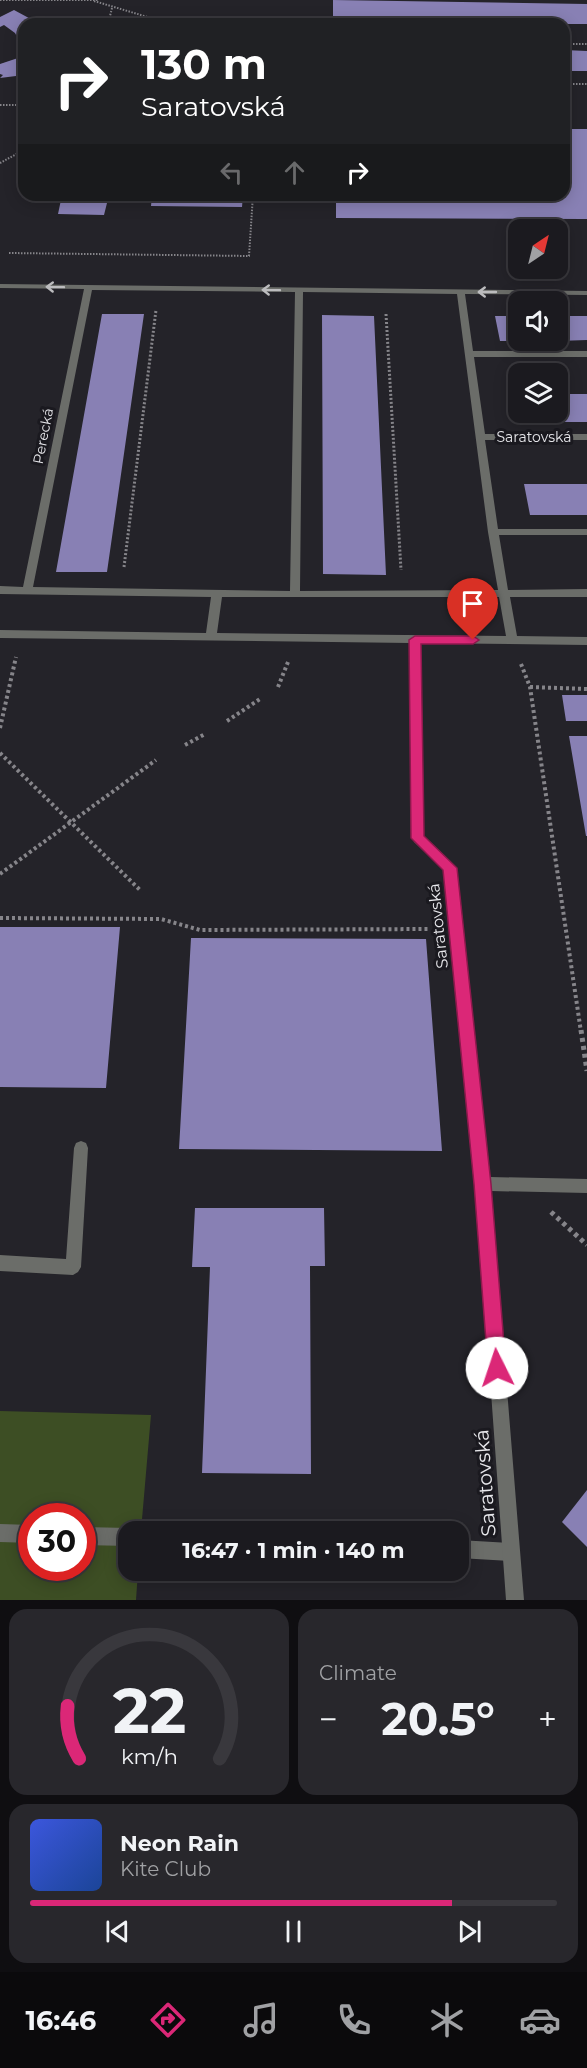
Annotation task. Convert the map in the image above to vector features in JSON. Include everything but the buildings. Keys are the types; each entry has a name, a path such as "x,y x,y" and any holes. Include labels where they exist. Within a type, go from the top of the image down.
{"street":[{"path":"0,286 587,293"},
{"name":"Perecká","path":"27,591 88,288"},
{"path":"295,595 299,290"},
{"name":"Saratovská","path":"461,292 492,532 512,640"},
{"path":"470,354 587,354"},
{"name":"Saratovská","path":"480,437 587,437"},
{"path":"492,532 587,532"},
{"path":"0,590 295,595 587,594"},
{"path":"211,637 217,593"},
{"path":"0,634 587,641"},
{"name":"Saratovská","path":"415,640 418,838 450,868 483,1184 515,1600"},
{"path":"0,1263 73,1267 81,1148"},
{"path":"483,1184 587,1186"},
{"path":"0,1533 18,1534"},
{"path":"96,1537 118,1538"},
{"path":"469,1550 511,1552"}],"path":[{"path":"0,0 98,0"},
{"path":"92,0 149,18"},
{"path":"110,18 112,8"},
{"path":"570,44 587,45"},
{"path":"570,84 587,84"},
{"path":"0,105 18,105"},
{"path":"0,163 18,153"},
{"path":"9,253 249,256 253,201"},
{"path":"121,592 159,288"},
{"path":"385,291 402,594"},
{"path":"512,640 530,687 587,1071"},
{"path":"278,687 290,659"},
{"path":"530,687 587,689"},
{"path":"227,721 260,699"},
{"path":"185,745 206,734"},
{"path":"0,753 141,891"},
{"path":"0,874 156,760"},
{"path":"0,918 161,919 200,930 431,929"}],"green space":[{"path":"0,1411 151,1415 142,1521 118,1521 118,1581 137,1581 136,1600 0,1600"}],"route":[{"path":"473,640 415,640 417,832 418,838 450,868 483,1184 497,1368"}]}
